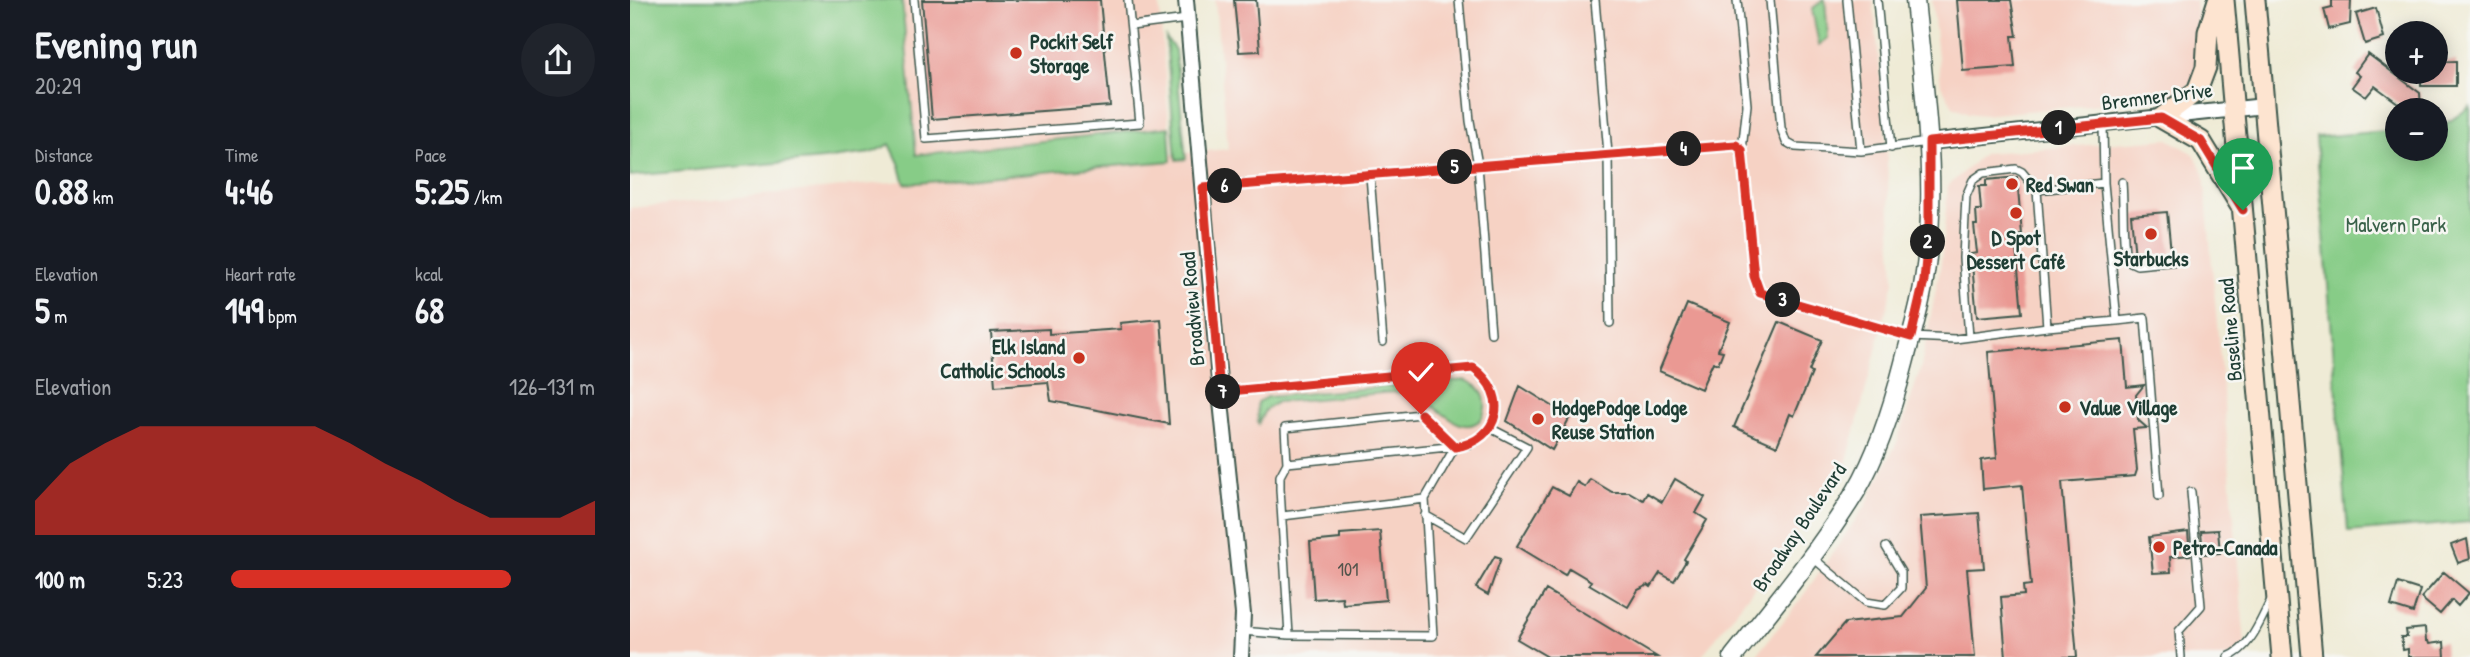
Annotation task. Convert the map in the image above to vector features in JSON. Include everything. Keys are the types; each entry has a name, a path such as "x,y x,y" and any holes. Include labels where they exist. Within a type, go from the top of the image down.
{"main road":[{"path":"2218,0 2208,32 2206,67 2197,91 2161,118 2201,141 2243,210"},
{"name":"Baseline Road","path":"2224,0 2282,657"},
{"path":"2255,0 2312,657"}],"street":[{"name":"Broadview Road","path":"1185,0 1243,614 1241,657"},
{"name":"Broadway Boulevard","path":"1732,657 1812,557 1856,490 1877,446 1895,398 1924,281 1929,227 1929,142 1915,0"},
{"name":"Bremner Drive","path":"1929,142 2264,106"}],"lane":[{"path":"914,0 926,139 1140,123 1128,0"},
{"path":"1459,0 1470,121 1478,165 1491,333"},
{"path":"1595,0 1608,154 1610,323"},
{"path":"1737,0 1747,105 1742,150 1754,276 1760,293 1911,337 1955,339 2145,318 2159,496"},
{"path":"1770,0 1781,128 1786,142 1794,147 1861,151 1929,142"},
{"path":"1847,0 1861,151"},
{"path":"1877,0 1891,148"},
{"path":"1131,26 1187,19"},
{"path":"2103,123 2104,183 2117,321"},
{"path":"1203,188 1608,154 1736,145 1742,150"},
{"path":"1969,337 1964,258 1966,196 1968,186 1983,173 2016,169 2022,172 2037,190 2047,327"},
{"path":"1370,175 1383,342"},
{"path":"2122,182 2126,260 2137,265 2179,261"},
{"path":"2037,190 2104,183"},
{"path":"1220,392 1473,368 1485,376 1493,388 1496,415 1490,428 1480,439 1468,445 1287,463"},
{"path":"1289,635 1280,493 1280,476 1287,463 1285,428 1421,414 1455,447"},
{"path":"1425,515 1466,538 1527,447 1490,428"},
{"path":"1242,631 1289,635 1433,636 1425,499 1455,447"},
{"path":"2181,657 2179,631 2201,606 2191,492"},
{"path":"1282,516 1425,499"},
{"path":"1812,557 1867,602 1885,604 1901,588 1901,572 1886,547"},
{"path":"2228,657 2236,654 2251,638 2276,590"}],"shaded area":[{"path":"902,0 1159,0 1169,127 915,155"},
{"path":"1215,0 1873,0 1884,111 1894,281 1845,469 1701,657 630,657 630,208 1228,149"},
{"path":"1932,0 2195,0 2200,64 2197,78 2175,97 1984,115 1968,113 1953,106 1941,85"},
{"path":"2168,139 2194,154 2204,174 2246,657 1755,657 1800,600 1866,505 1897,442 1921,367 1941,263 1948,186 1984,153"}],"green space":[{"path":"630,0 902,0 916,155 1169,127 1171,161 905,184 890,144 871,153 823,159 630,176"},
{"path":"1823,0 1828,38 1819,45 1812,9"},
{"path":"1166,38 1175,50 1186,159 1176,160"},
{"name":"Malvern Park","path":"2470,107 2470,522 2348,532 2316,137 2385,131 2385,161 2448,161 2448,122"},
{"path":"1464,380 1476,386 1485,400 1482,418 1474,424 1457,423 1413,394 1392,392 1277,402 1265,410 1258,425 1257,402 1267,397"}],"building":[{"name":"Pockit Self Storage","path":"922,0 1100,0 1110,106 932,119"},
{"path":"1234,0 1256,0 1260,51 1239,52"},
{"path":"1957,0 2011,0 2017,36 2012,36 2015,67 1963,71"},
{"path":"2332,0 2351,0 2350,24 2329,29 2324,9 2332,7"},
{"path":"2376,8 2384,38 2365,44 2356,14"},
{"path":"2368,54 2385,67 2385,84 2408,84 2420,93 2420,98 2391,98 2375,86 2366,97 2352,87 2360,76 2355,72"},
{"path":"2448,61 2456,61 2456,86 2421,86 2448,84"},
{"path":"2017,177 2022,235 2015,236 2022,313 1977,317 1971,254 1977,253 1974,225 1977,225 1976,210 1981,210 1979,186 1986,186 1986,180"},
{"name":"Starbucks","path":"2167,212 2171,253 2135,257 2131,215"},
{"path":"1687,304 1730,322 1718,350 1723,351 1718,364 1713,362 1701,389 1659,371"},
{"name":"Elk Island Catholic Schools","path":"1161,319 1169,424 1051,401 1048,382 995,386 991,332 1049,329 1049,334 1121,329 1120,323"},
{"path":"1779,322 1822,340 1794,416 1790,414 1777,446 1734,427"},
{"name":"Value Village","path":"2123,340 2127,387 2144,385 2136,395 2138,420 2147,428 2133,429 2137,470 2135,476 2062,482 2077,657 2006,657 2001,597 2024,595 2023,586 2031,585 2022,485 1983,489 1981,460 1997,458 1988,352"},
{"name":"HodgePodge Lodge Reuse Station","path":"1520,386 1570,417 1552,450 1507,421"},
{"path":"1590,479 1612,492 1629,492 1643,500 1647,493 1662,502 1675,479 1705,497 1696,513 1707,520 1674,581 1660,573 1651,587 1648,585 1638,590 1628,607 1589,584 1591,581 1569,568 1565,575 1517,546 1552,487 1569,496 1577,482 1585,487"},
{"path":"1979,513 1984,568 1967,569 1975,657 1816,657 1845,623 1903,617 1926,588 1920,517"},
{"path":"2218,530 2220,553 2203,554 2201,531"},
{"path":"1380,531 1386,600 1343,604 1342,597 1314,599 1310,542 1340,539 1340,534"},
{"path":"2188,532 2190,555 2170,557 2171,572 2153,573 2149,537"},
{"path":"2467,539 2470,559 2458,563 2451,545"},
{"path":"1495,556 1501,558 1488,595 1476,588"},
{"path":"2444,572 2469,593 2458,606 2452,600 2440,614 2421,598"},
{"path":"2398,583 2420,590 2413,613 2391,606"},
{"path":"1546,590 1657,657 1548,657 1517,639"},
{"path":"2425,628 2426,641 2429,644 2444,642 2445,657 2408,657 2408,649 2403,650 2401,637 2407,637 2406,630"}],"place":[{"name":"Pockit Self Storage","path":"1016,53"},
{"name":"Red Swan","path":"2012,184"},
{"name":"D Spot Dessert Café","path":"2016,213"},
{"name":"Starbucks","path":"2151,234"},
{"name":"Elk Island Catholic Schools","path":"1079,358"},
{"name":"Value Village","path":"2065,407"},
{"name":"HodgePodge Lodge Reuse Station","path":"1538,419"},
{"name":"Petro-Canada","path":"2159,547"}],"route":[{"path":"1421,414 1455,447 1468,445 1480,439 1490,428 1496,415 1493,388 1485,376 1473,368 1460,368 1220,392 1203,188 1736,145 1742,150 1754,276 1760,293 1911,337 1924,281 1929,227 1929,142 2161,118 2201,141 2243,210"}]}
